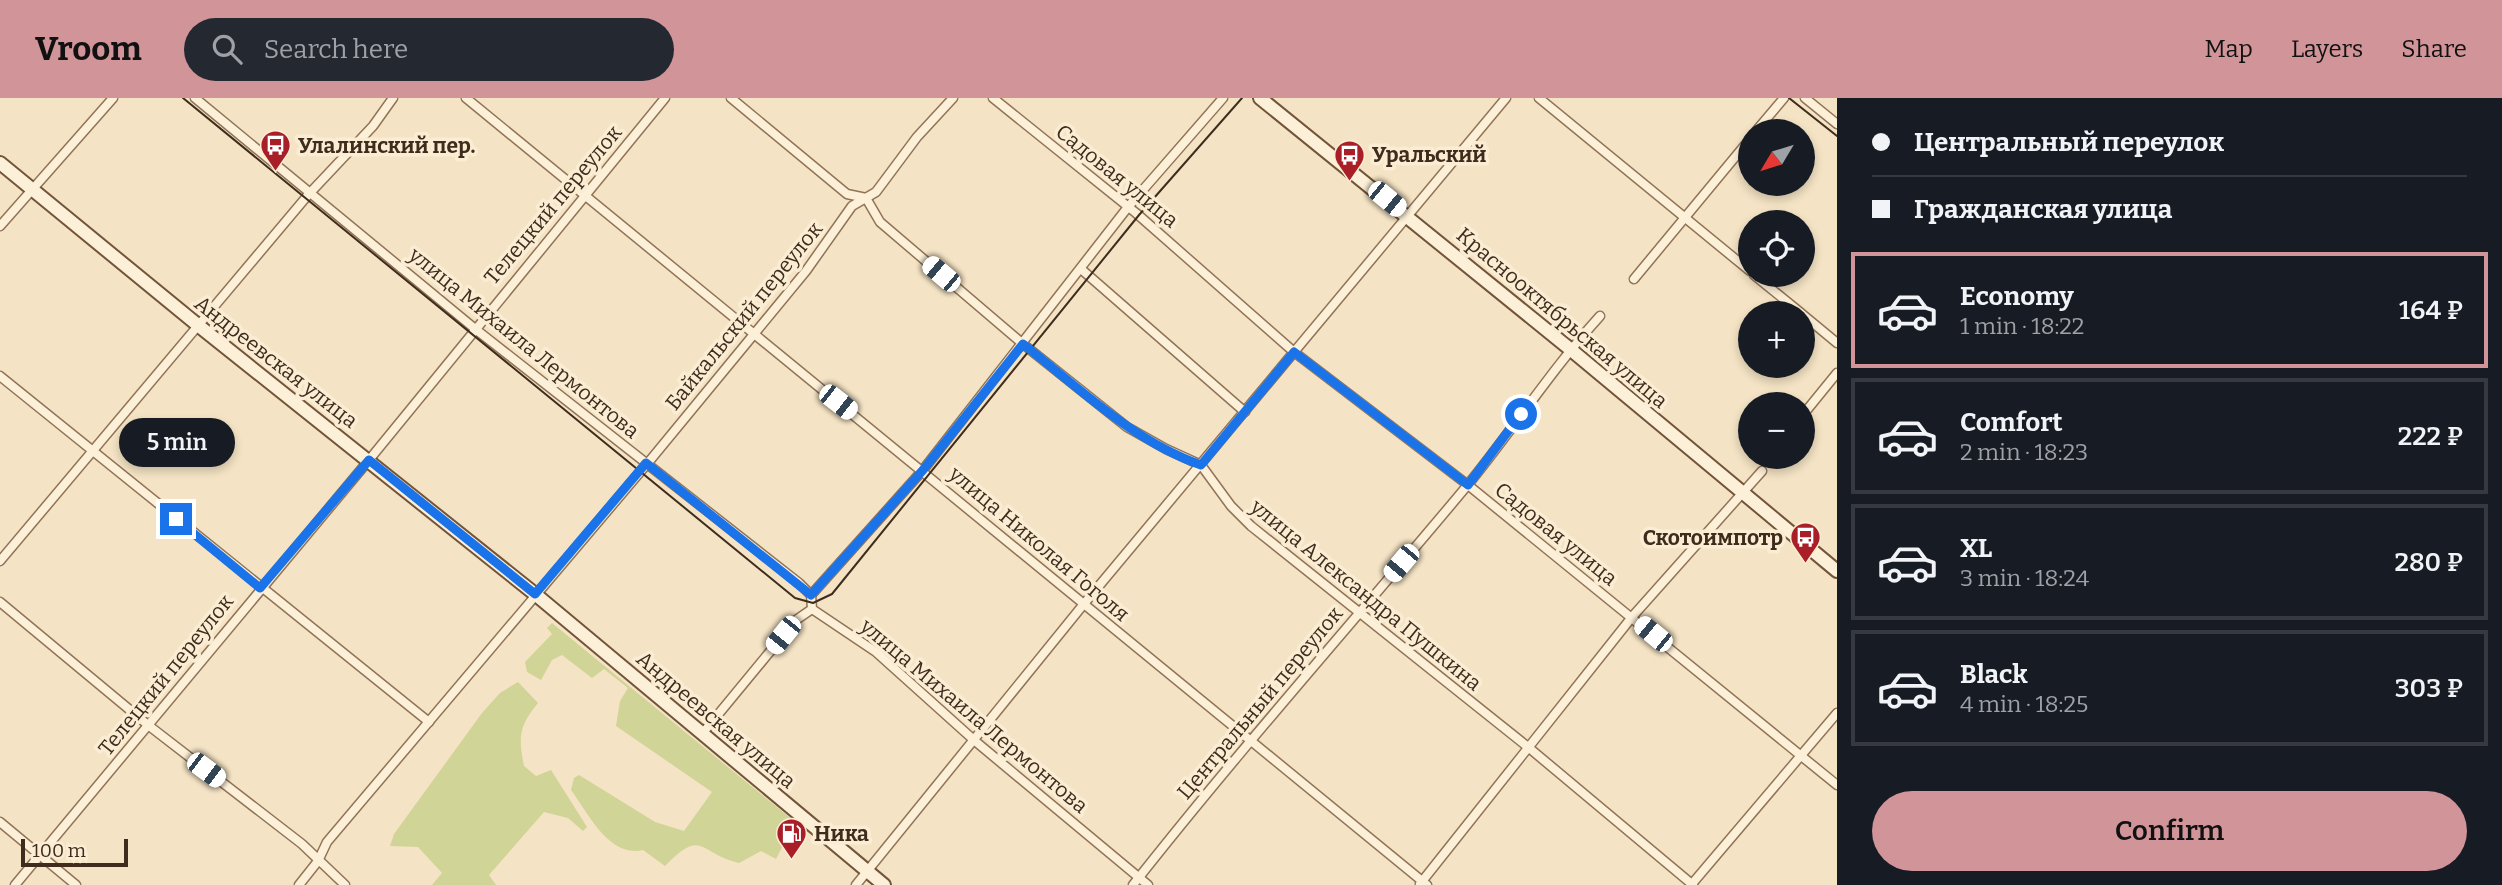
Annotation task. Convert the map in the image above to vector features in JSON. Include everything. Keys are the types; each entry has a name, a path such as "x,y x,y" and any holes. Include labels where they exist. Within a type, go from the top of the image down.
{"street":[{"path":"0,226 113,98"},
{"name":"улица Михаила Лермонтова","path":"195,98 474,328 811,595"},
{"path":"0,561 310,193 373,126 393,98"},
{"name":"улица Николая Гоголя","path":"466,98 923,470 1423,884"},
{"name":"Телецкий переулок","path":"15,885 369,460 474,328 665,98"},
{"path":"731,98 847,194 866,198"},
{"name":"Байкальский переулок","path":"299,885 318,861 327,842 754,334 806,271 852,206 876,192 918,137 953,98"},
{"name":"Садовая улица","path":"993,98 1128,207 1294,352 1468,485 1837,785"},
{"path":"702,734 796,620 812,609 811,595 923,470 1128,207 1223,98"},
{"name":"Краснооктябрьская улица","path":"1260,98 1408,216 1837,571"},
{"path":"856,885 1083,605 1506,98"},
{"path":"1539,98 1738,261"},
{"path":"1766,119 1784,98"},
{"path":"1805,98 1837,124"},
{"path":"1634,279 1738,154"},
{"name":"Андреевская улица","path":"0,163 535,594 884,885"},
{"name":"улица Александра Пушкина","path":"866,198 880,222 1023,344 1127,426 1166,449 1201,465 1241,517 1528,747 1692,885"},
{"path":"1081,269 1245,412"},
{"path":"1769,287 1786,301"},
{"name":"Центральный переулок","path":"1132,885 1249,741 1468,485 1570,349 1600,316"},
{"path":"1815,325 1837,343"},
{"path":"1815,400 1837,373"},
{"path":"0,376 429,722"},
{"path":"1423,884 1632,617 1762,471"},
{"path":"0,602 148,725 285,830 345,885"},
{"name":"улица Михаила Лермонтова","path":"812,609 876,652 975,741 1148,885"},
{"path":"1692,885 1837,713"},
{"path":"0,822 76,885"}],"green space":[{"path":"552,623 795,822 776,859 761,851 739,863 694,845 677,854 665,866 643,850 631,851 620,847 601,832 571,790 574,778 579,775 655,822 684,831 712,792 616,726 620,701 628,688 604,669 592,678 562,655 552,660 541,680 527,672 525,662 552,634 547,628"},
{"path":"518,682 538,703 527,718 522,732 524,766 536,776 551,770 587,827 583,831 568,818 544,812 489,875 496,885 432,885 442,873 418,847 390,846 394,834 482,713 500,693"}],"tram line":[{"path":"183,98 795,598 813,603 832,594 1139,215 1242,98"},
{"path":"1789,98 1837,136"}],"place":[{"name":"Улалинский пер.","path":"275,173"},
{"name":"Уральский","path":"1349,182"},
{"name":"Скотоимпотр","path":"1806,565"},
{"name":"Ника","path":"791,861"}],"route":[{"path":"176,519 260,588 369,460 535,594 646,463 811,595 827,573 855,547 923,470 1023,344 1127,426 1166,449 1201,465 1294,352 1468,485 1521,414"}]}
